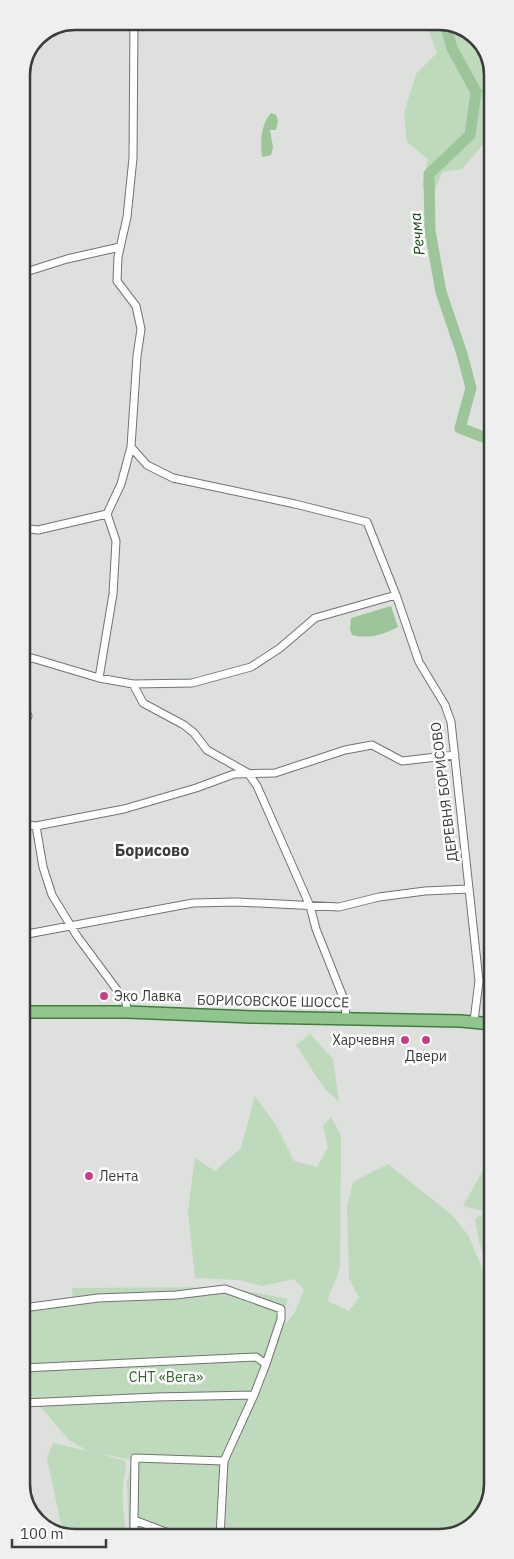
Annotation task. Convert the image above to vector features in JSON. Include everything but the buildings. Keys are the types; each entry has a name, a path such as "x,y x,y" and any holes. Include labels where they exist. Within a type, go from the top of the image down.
{"main road":[{"name":"БОРИСОВСКОЕ ШОССЕ","path":"30,1012 127,1012 484,1023"}],"street":[{"path":"99,678 113,594 116,541 107,514 122,484 131,447 137,356 141,329 136,306 117,281 118,257 127,217 133,158 134,30"},
{"path":"30,270 67,259 120,247"},
{"name":"ДЕРЕВНЯ БОРИСОВО","path":"131,447 148,465 173,478 295,504 366,522 396,595 419,662 445,705 451,722 479,981 474,1021"},
{"path":"30,529 38,530 107,514"},
{"path":"30,659 99,678 133,684 192,683 251,667 280,648 314,618 396,595"},
{"path":"133,684 143,703 184,725 194,733 207,750 248,773 257,786 310,906 316,929 345,1002 346,1018"},
{"path":"30,825 36,826 124,809 196,788 234,774 275,773 346,750 372,745 402,760 455,755"},
{"path":"36,826 43,867 52,895 114,988 126,1002 127,1012"},
{"path":"30,934 193,902 237,902 339,907 379,897 425,891 468,889"},
{"path":"30,1307 98,1298 176,1295 225,1289 281,1309 281,1319 266,1364 224,1461 220,1529"},
{"path":"30,1368 256,1357 266,1364"},
{"path":"30,1403 254,1395"},
{"path":"134,1529 135,1458 224,1461"},
{"path":"134,1520 158,1529"}],"green space":[{"path":"428,30 456,33 473,45 479,55 484,69 484,143 462,169 442,172 429,205 422,186 428,159 407,142 404,113 416,74 437,53"},
{"path":"310,1034 333,1059 339,1102 324,1088 296,1045"},
{"path":"255,1096 276,1125 294,1161 317,1167 328,1148 323,1126 331,1117 341,1135 340,1268 327,1301 349,1311 359,1297 349,1279 347,1206 353,1182 388,1164 452,1215 468,1235 484,1273 484,1484 482,1498 475,1511 459,1524 445,1529 225,1529 227,1465 264,1382 279,1332 294,1314 304,1290 294,1279 262,1286 239,1280 195,1278 188,1212 195,1158 215,1171 241,1148"},
{"path":"484,1169 484,1211 463,1206"},
{"path":"484,1214 484,1255 479,1242 475,1219"},
{"name":"СНТ «Вега»","path":"227,1287 288,1299 269,1362 226,1465 224,1529 129,1529 127,1483 132,1460 97,1453 125,1461 123,1507 125,1529 72,1529 62,1527 47,1458 53,1443 88,1451 69,1440 39,1405 30,1406 30,1303 73,1300 72,1288"}],"shaded area":[{"path":"271,113 276,115 278,121 276,130 270,130 273,147 271,155 262,157 262,134 265,122"},
{"path":"391,606 398,627 376,636 352,635 350,629 351,618"}],"waterway":[{"name":"Речма","path":"447,31 452,48 476,92 470,135 429,174 430,231 441,292 462,354 471,388 460,428 484,437"},
{"path":"476,92 484,91"}],"place":[{"name":"Эко Лавка","path":"104,996"},
{"name":"Харчевня","path":"405,1040"},
{"name":"Двери","path":"426,1040"},
{"name":"Лента","path":"89,1176"}],"district":[{"name":"Борисово","path":"152,850"}]}
